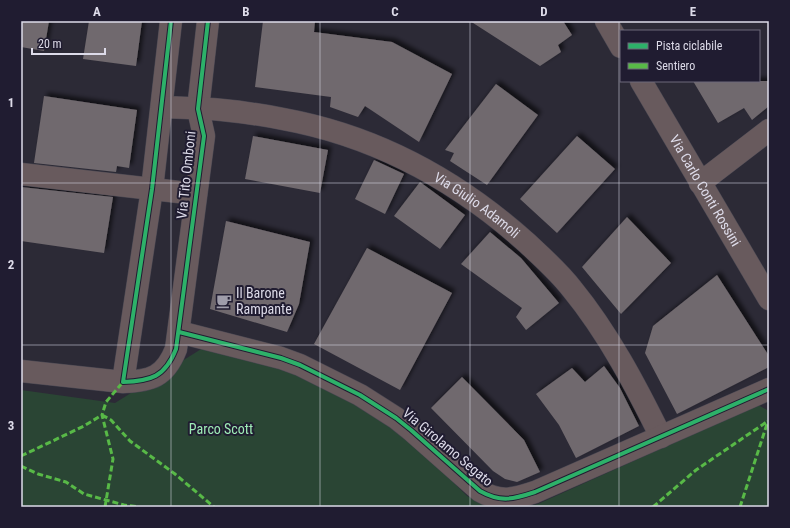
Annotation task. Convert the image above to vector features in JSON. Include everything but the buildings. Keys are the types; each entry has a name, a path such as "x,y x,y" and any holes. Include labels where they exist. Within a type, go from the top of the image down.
{"street":[{"path":"123,382 152,189 171,21"},
{"name":"Via Tito Omboni","path":"21,370 123,382 148,379 162,372 171,360 176,349 179,332 204,136 198,109 208,21"},
{"path":"606,21 620,45"},
{"name":"Via Carlo Conti Rossini","path":"642,82 769,300"},
{"path":"162,107 198,109"},
{"name":"Via Giulio Adamoli","path":"198,109 223,110 283,119 338,132 408,160 435,174 483,207 502,221 542,257 572,288 597,322 622,363 661,437"},
{"path":"700,183 769,130"},
{"name":"Via Tito Omboni","path":"21,174 196,194"},
{"name":"Via Girolamo Segato","path":"179,332 281,358 300,365 360,395 396,418 411,430 480,492 501,499 512,499 535,492 769,389"}],"green space":[{"name":"Parco Scott","path":"206,346 249,355 354,400 420,449 467,496 494,507 21,507 21,390 115,403"},
{"path":"758,405 769,411 769,507 525,507 538,504"}],"marked path":[{"path":"105,507 113,459 102,415 106,402 123,382"},
{"path":"102,415 111,420 130,441 175,474 214,507"},
{"path":"21,456 84,426 102,415"},
{"path":"653,507 696,470 768,421"},
{"path":"740,507 768,421"},
{"path":"21,466 38,474 66,482 84,494 124,505 139,507"}],"cycle path":[{"path":"171,21 152,189 123,382 149,379 156,376 167,366 176,349 204,136 198,109 208,21"},
{"path":"179,332 281,358 300,365 360,395 396,418 480,491 494,497 508,499 535,492 769,389"}],"place":[{"name":"Il Barone Rampante","path":"224,301"}]}
